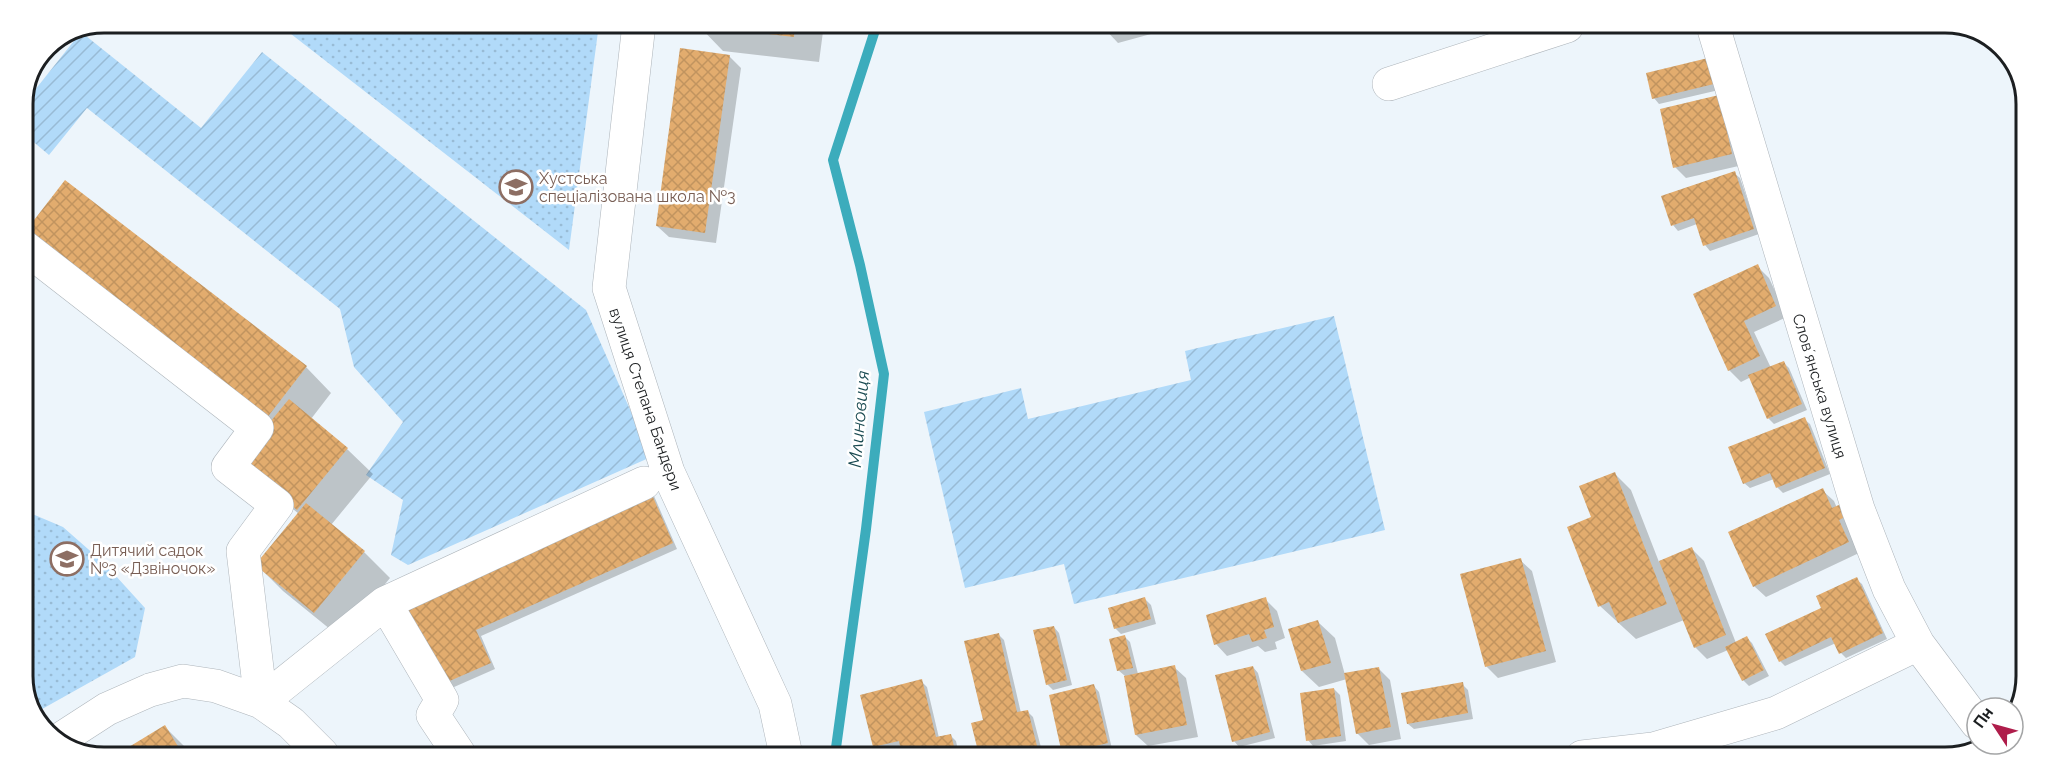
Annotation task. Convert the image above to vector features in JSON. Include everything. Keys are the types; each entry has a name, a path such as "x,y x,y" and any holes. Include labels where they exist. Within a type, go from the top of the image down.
{"street":[{"name":"вулиця Степана Бандери","path":"638,33 609,288 668,472 775,704 784,747"},
{"path":"1389,84 1546,33"},
{"name":"Словʼянська вулиця","path":"1715,33 1858,509 1889,590 1918,644 1965,707"},
{"path":"33,254 257,428 228,467 277,505 243,551 261,702"},
{"path":"261,702 385,603 644,483"},
{"path":"385,603 442,700 434,715 455,747"},
{"path":"1660,747 1776,713 1918,644"},
{"path":"66,735 106,709 150,690 183,681 216,686 261,702 291,723 315,747"}],"shaded area":[{"path":"290,33 598,33 569,250"},
{"path":"85,35 201,128 262,52 586,310 651,457 408,565 391,555 403,500 366,475 403,422 354,367 340,309 87,108 49,155 33,141 34,91 76,39"},
{"path":"1334,316 1385,530 1074,604 1064,564 965,588 924,412 1021,388 1028,419 1191,380 1185,351"},
{"path":"33,514 63,527 105,564 145,608 135,657 42,709 35,694 33,680"}],"building":[{"path":"760,33 794,33 794,37"},
{"path":"680,48 730,55 705,233 656,226"},
{"path":"1708,58 1714,84 1652,99 1646,73"},
{"path":"1719,95 1732,154 1673,168 1660,109"},
{"path":"1735,171 1754,229 1703,246 1694,218 1671,226 1661,196"},
{"path":"65,180 307,366 266,419 33,240 33,221"},
{"path":"1758,264 1776,306 1744,321 1760,356 1728,371 1693,294"},
{"path":"1784,361 1802,404 1767,419 1748,375"},
{"path":"289,399 348,448 297,510 238,461"},
{"path":"1805,417 1825,468 1776,488 1770,473 1743,484 1728,447"},
{"path":"1615,472 1667,604 1618,623 1609,602 1598,607 1567,527 1591,517 1579,486"},
{"path":"649,488 673,543 476,630 491,663 438,686 400,597"},
{"path":"1823,488 1832,508 1841,504 1847,516 1839,520 1849,542 1753,587 1728,532"},
{"path":"306,503 365,551 314,613 255,565"},
{"path":"1692,547 1726,635 1694,648 1659,561"},
{"path":"1521,558 1546,651 1485,667 1460,574"},
{"path":"1857,577 1883,633 1839,654 1831,637 1779,662 1765,634 1821,608 1816,596"},
{"path":"1145,597 1151,619 1114,629 1108,608"},
{"path":"1266,597 1274,627 1264,630 1267,638 1252,642 1249,634 1214,645 1206,615"},
{"path":"1318,620 1331,663 1301,671 1288,629"},
{"path":"1054,626 1067,680 1046,685 1033,630"},
{"path":"999,633 1017,712 1028,710 1037,747 977,747 971,723 983,720 964,641"},
{"path":"1125,635 1133,668 1117,671 1109,639"},
{"path":"1747,636 1764,670 1742,681 1725,647"},
{"path":"1175,665 1187,725 1135,735 1124,676"},
{"path":"1253,666 1270,732 1232,742 1215,675"},
{"path":"1379,667 1391,727 1356,734 1344,673"},
{"path":"922,679 936,737 951,734 954,747 900,747 899,741 873,747 860,695"},
{"path":"1463,682 1468,713 1407,724 1401,693"},
{"path":"1094,684 1108,743 1091,747 1060,747 1049,695"},
{"path":"1334,688 1341,736 1306,741 1300,693"},
{"path":"165,725 178,747 129,747"}],"waterway":[{"name":"Млиновиця","path":"836,747 866,529 884,374 860,265 833,160 874,33"}],"place":[{"name":"Хустська спеціалізована школа №3","path":"516,187"},
{"name":"Дитячий садок №3 «Дзвіночок»","path":"67,559"}]}
